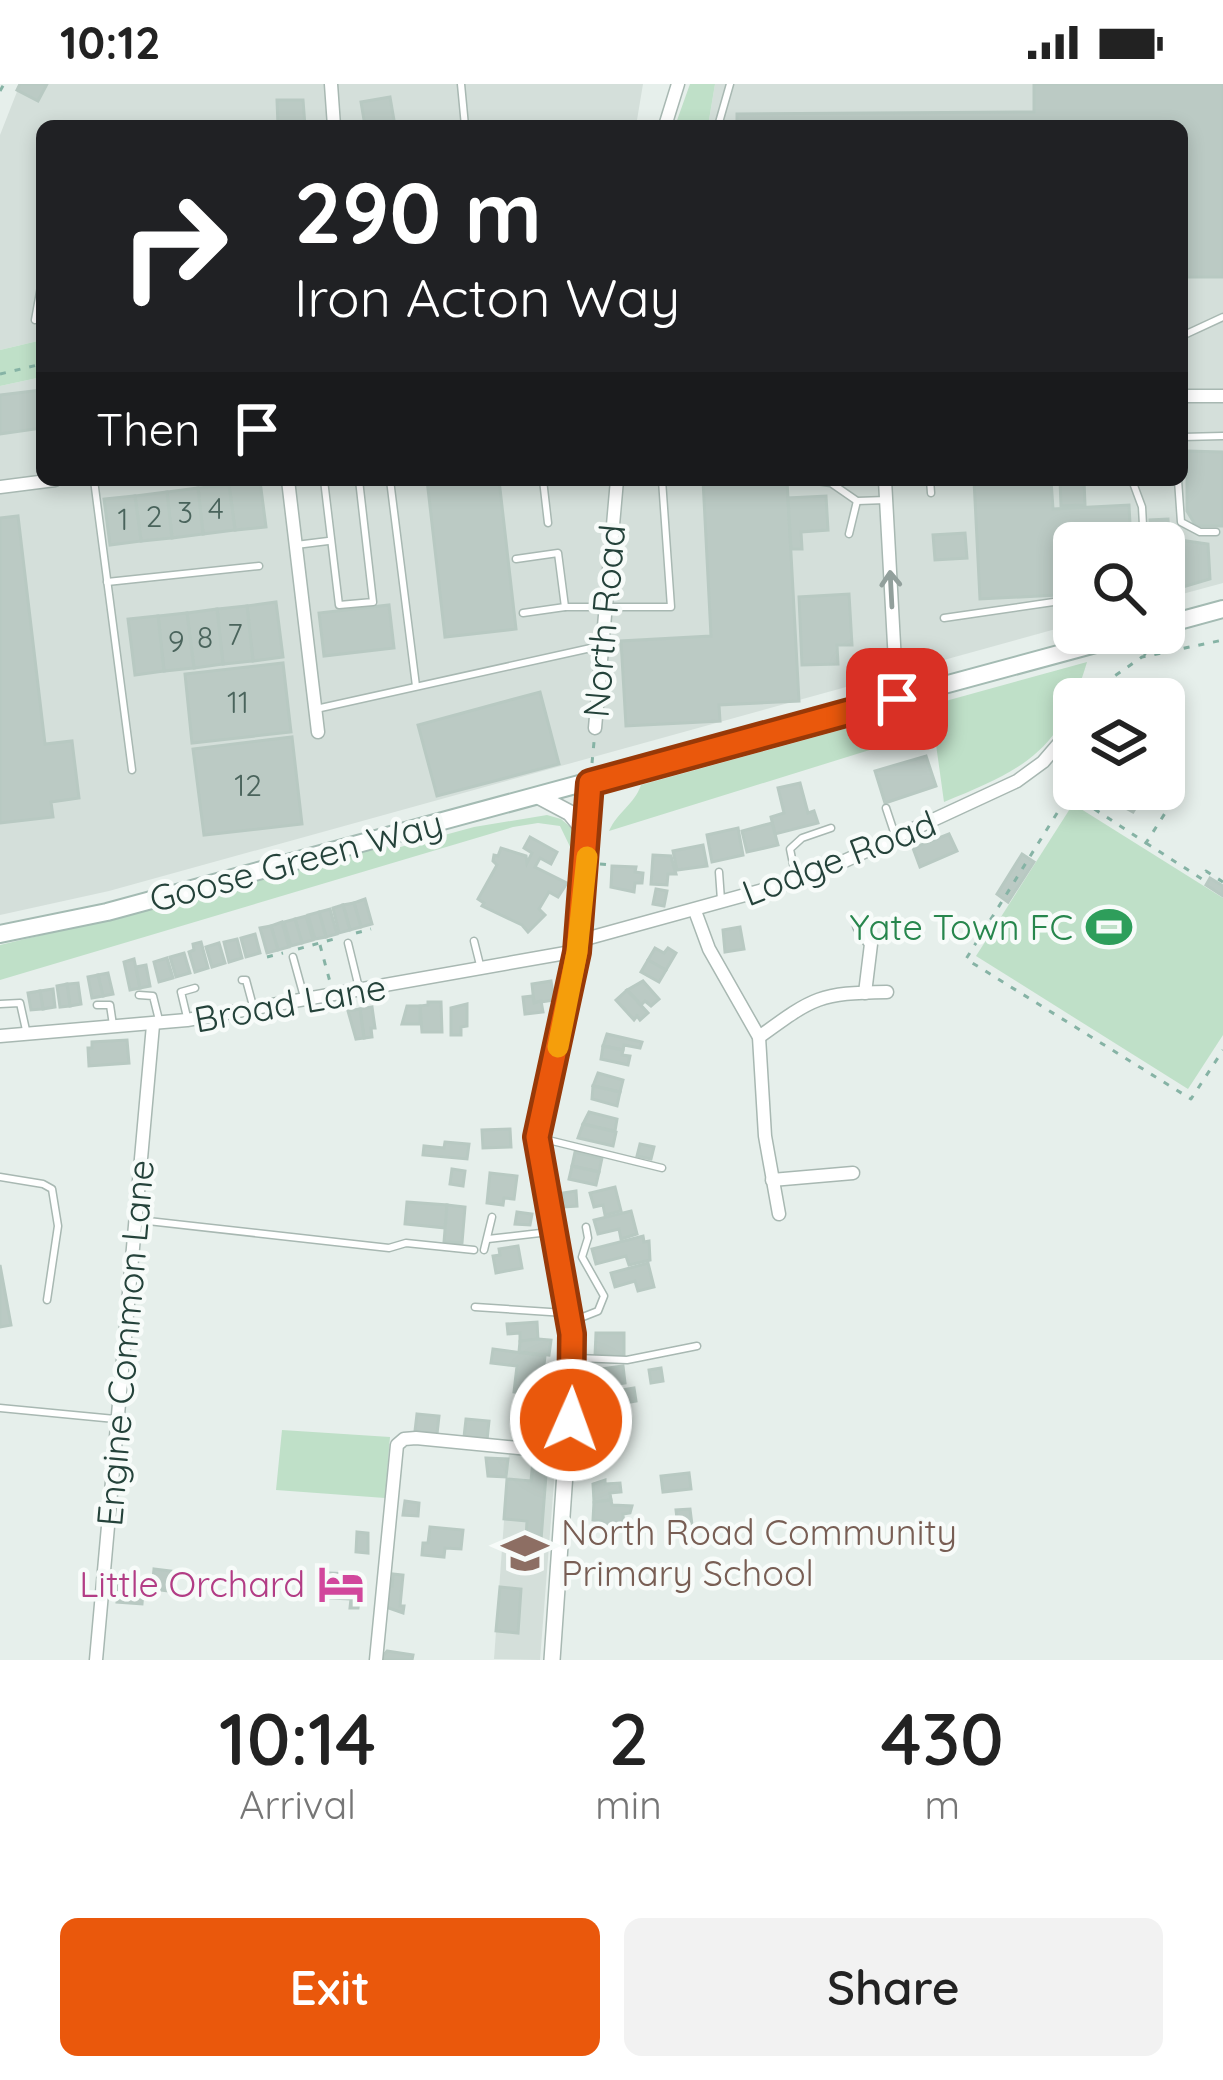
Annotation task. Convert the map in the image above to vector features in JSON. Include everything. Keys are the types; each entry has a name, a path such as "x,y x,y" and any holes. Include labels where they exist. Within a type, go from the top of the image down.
{"main road":[{"path":"1185,622 1223,609"},
{"name":"Goose Green Way","path":"0,934 107,912 1060,654"}],"street":[{"path":"331,84 334,120"},
{"path":"667,120 678,84"},
{"path":"1188,396 1223,396"},
{"path":"0,487 36,482"},
{"path":"290,486 318,732"},
{"name":"North Road","path":"595,728 616,486"},
{"path":"885,486 897,699"},
{"name":"Lodge Road","path":"578,946 797,881 1017,781 1053,751"},
{"path":"552,1660 573,1358 537,1137 578,946 590,783"},
{"path":"538,796 570,813 588,835"},
{"path":"695,911 709,949 759,1037 778,1214"},
{"path":"860,926 871,944 865,993"},
{"name":"Broad Lane","path":"0,1036 187,1020 360,992 578,946"},
{"path":"759,1037 806,1004 835,992 887,992"},
{"name":"Engine Common Lane","path":"96,1660 115,1419 157,1024"},
{"path":"772,1180 854,1173"},
{"path":"376,1660 397,1445 416,1438 569,1453"}],"lane":[{"path":"461,84 464,120"},
{"path":"720,120 730,84"},
{"path":"35,320 36,314"},
{"path":"1188,333 1223,317"},
{"path":"1188,437 1223,436"},
{"path":"95,486 131,770"},
{"path":"325,486 339,605 373,602 360,486"},
{"path":"391,486 416,686"},
{"path":"544,486 548,523"},
{"path":"523,613 565,607 671,607 662,486"},
{"path":"834,486 857,501 886,500"},
{"path":"931,486 931,493"},
{"path":"1134,486 1143,522"},
{"path":"1178,486 1181,522 1200,532 1216,532"},
{"path":"848,534 857,501"},
{"path":"296,545 330,541"},
{"path":"517,559 558,554 565,607"},
{"path":"107,582 259,566"},
{"path":"944,618 1053,601"},
{"path":"316,709 602,646"},
{"path":"886,808 896,838"},
{"path":"797,881 791,857 794,842 831,828"},
{"path":"718,872 722,903"},
{"path":"645,906 649,924"},
{"path":"474,941 481,968"},
{"path":"348,943 360,992"},
{"path":"292,957 305,1001"},
{"path":"242,980 246,980 254,1009"},
{"path":"187,1020 181,992 195,988"},
{"path":"139,995 153,997 157,1024"},
{"path":"0,1004 20,1003 27,1034"},
{"path":"97,1005 110,1005 114,1028"},
{"path":"537,1137 662,1168"},
{"path":"0,1177 43,1184 52,1190 58,1226 47,1300"},
{"path":"484,1250 492,1217"},
{"path":"136,1220 389,1248 406,1244 474,1250"},
{"path":"475,1307 569,1318 598,1310 604,1296 582,1257 586,1227"},
{"path":"488,1239 553,1231"},
{"path":"573,1358 627,1360 697,1346"},
{"path":"0,1408 115,1419"}],"path":[{"path":"0,91 4,84"},
{"path":"0,374 36,365"},
{"path":"1142,657 1223,640"},
{"path":"1113,678 1144,654"},
{"name":"North Road","path":"590,783 595,728"},
{"path":"1060,810 966,959 1191,1099 1223,1050"},
{"path":"1096,810 1202,878 1206,871 1223,882"},
{"path":"1146,843 1167,810"},
{"path":"267,957 371,929"},
{"path":"320,943 334,996"}],"shaded area":[{"path":"20,84 643,84 637,120 36,120 36,341 0,350 0,135"},
{"path":"715,84 1223,84 1223,583 1185,593 1185,522 1053,522 1053,630 109,891 0,915 0,386 36,378 36,486 1188,486 1188,120 709,120"},
{"name":"North Road Community Primary School","path":"509,1452 556,1457 540,1660 494,1659"}],"green space":[{"path":"690,84 715,84 709,120 677,120"},
{"path":"36,341 36,378 0,386 0,350"},
{"path":"1087,662 1082,678 1053,678 1053,735 1037,752 998,778 944,802 934,730 609,831 641,785"},
{"name":"Yate Town FC","path":"1069,810 1083,810 1223,898 1223,1035 1188,1089 976,956"},
{"path":"547,815 575,831 575,857 560,826 513,827 0,980 0,945 185,901 387,845 393,849 474,827"},
{"path":"282,1430 390,1437 385,1498 276,1490"}],"building":[{"path":"20,84 47,84 38,101 17,90"},
{"path":"1034,84 1223,84 1223,277 1188,277 1188,120 737,120 737,114 1034,112"},
{"path":"390,97 394,120 364,120 361,102"},
{"path":"277,100 303,100 305,120 278,120"},
{"path":"36,391 36,429 0,434 0,395"},
{"path":"1188,451 1223,452 1223,526 1196,526 1187,511"},
{"path":"229,486 261,486 266,527 235,530"},
{"path":"229,486 235,530 203,534 198,488"},
{"path":"428,486 500,486 516,629 445,637"},
{"path":"703,486 787,486 799,701 719,705 720,721 626,726 621,641 711,636"},
{"path":"974,486 1051,486 1053,509 1129,505 1130,522 1053,522 1053,595 980,599"},
{"path":"1060,486 1084,486 1085,505 1061,506"},
{"path":"198,488 203,534 172,538 167,492"},
{"path":"167,492 172,538 141,541 135,496"},
{"path":"135,496 141,541 110,545 104,499"},
{"path":"826,496 828,530 801,532 802,549 791,549 788,498"},
{"path":"18,516 45,744 72,741 79,798 51,802 53,817 0,823 0,518"},
{"path":"965,533 967,558 935,560 933,535"},
{"path":"1185,541 1208,544 1210,579 1185,586"},
{"path":"849,594 852,645 837,645 838,664 802,665 799,597"},
{"path":"276,602 283,657 253,661 247,606"},
{"path":"389,605 394,648 324,656 319,613"},
{"path":"247,606 253,661 223,664 217,609"},
{"path":"217,609 223,664 194,668 187,613"},
{"path":"187,613 194,668 164,671 158,616"},
{"path":"158,616 164,671 135,675 128,619"},
{"path":"283,663 291,732 192,743 185,674"},
{"path":"540,692 559,764 437,796 418,725"},
{"path":"292,737 302,824 204,835 193,749"},
{"path":"926,756 936,786 885,803 875,771"},
{"path":"800,783 808,813 814,811 818,823 775,834 771,817 784,813 778,788"},
{"path":"772,823 778,845 747,852 742,831"},
{"path":"738,828 743,855 712,862 707,835"},
{"path":"949,834 957,851 920,867 913,848"},
{"path":"530,837 557,852 551,864 540,858 535,867 567,883 558,897 549,892 539,909 545,915 528,932 482,906 478,899 497,865 494,855 501,848 526,856 527,863 532,853 524,848"},
{"path":"703,845 707,866 677,870 673,851"},
{"path":"1022,854 1034,862 1008,902 997,894"},
{"path":"653,855 671,856 676,874 668,874 667,885 651,884"},
{"path":"612,866 636,867 635,872 643,873 642,883 635,883 634,892 611,887"},
{"path":"1210,878 1223,886 1223,896 1206,885"},
{"path":"656,889 667,891 664,906 653,904"},
{"path":"365,899 372,924 361,927 354,903"},
{"path":"354,903 361,927 350,930 343,905"},
{"path":"343,905 350,930 339,933 333,908"},
{"path":"330,909 337,934 326,937 319,912"},
{"path":"319,912 326,937 315,939 308,915"},
{"path":"306,916 313,940 302,943 295,919"},
{"path":"295,919 302,943 291,946 284,922"},
{"path":"282,922 289,947 278,950 271,926"},
{"path":"271,926 278,950 267,953 260,928"},
{"path":"740,927 744,949 725,952 723,930"},
{"path":"255,934 260,953 246,957 241,938"},
{"path":"237,939 242,958 229,962 224,942"},
{"path":"201,942 208,968 195,972 189,952"},
{"path":"219,943 225,963 212,967 206,947"},
{"path":"655,948 676,953 666,970 648,960"},
{"path":"184,953 190,973 176,977 170,957"},
{"path":"167,958 173,978 159,982 154,962"},
{"path":"134,959 140,988 130,990 124,962"},
{"path":"648,960 666,970 659,982 641,972"},
{"path":"146,965 150,986 140,988 136,967"},
{"path":"108,973 113,994 103,996 98,975"},
{"path":"98,975 103,996 92,998 88,977"},
{"path":"551,981 554,1000 534,1003 532,984"},
{"path":"643,981 659,999 651,1006 645,1001 641,1005 627,990"},
{"path":"78,983 81,1004 70,1006 67,984"},
{"path":"67,984 70,1006 60,1007 57,986"},
{"path":"53,989 55,1007 43,1009 40,991"},
{"path":"627,990 648,1013 640,1020 637,1016 634,1020 616,1000"},
{"path":"40,991 43,1009 31,1010 28,993"},
{"path":"533,996 534,1003 541,1001 543,1012 525,1014 523,997"},
{"path":"441,1002 442,1032 422,1032 420,1006"},
{"path":"467,1004 467,1026 461,1027 461,1035 451,1035 451,1008"},
{"path":"407,1006 420,1006 420,1024 402,1024"},
{"path":"372,1007 375,1028 371,1028 372,1037 364,1038 360,1009"},
{"path":"360,1009 364,1038 356,1039 348,1011"},
{"path":"607,1034 642,1042 640,1048 624,1045 623,1050 603,1046"},
{"path":"127,1040 129,1063 89,1066 92,1042"},
{"path":"603,1046 623,1050 622,1055 630,1056 628,1065 601,1059"},
{"path":"598,1073 623,1080 620,1092 593,1086"},
{"path":"593,1086 620,1092 617,1106 592,1099"},
{"path":"589,1112 617,1119 615,1131 583,1124"},
{"path":"583,1124 616,1132 613,1146 578,1138"},
{"path":"510,1129 511,1147 483,1148 482,1130"},
{"path":"445,1142 469,1144 467,1159 423,1155 424,1146 444,1148"},
{"path":"640,1144 654,1147 651,1159 637,1156"},
{"path":"575,1152 602,1158 599,1172 572,1166"},
{"path":"572,1166 599,1172 596,1185 569,1179"},
{"path":"452,1169 465,1171 463,1186 450,1184"},
{"path":"490,1173 517,1176 514,1199 504,1198 503,1205 487,1203"},
{"path":"615,1187 621,1211 605,1215 603,1205 594,1207 590,1193"},
{"path":"576,1191 577,1206 564,1207 563,1193"},
{"path":"407,1202 447,1205 446,1228 405,1224"},
{"path":"447,1205 465,1207 462,1243 444,1242"},
{"path":"631,1211 637,1234 621,1239 619,1229 598,1234 594,1220"},
{"path":"517,1212 532,1214 530,1225 515,1224"},
{"path":"643,1236 644,1242 649,1241 650,1260 629,1265 626,1256 596,1264 592,1249"},
{"path":"518,1246 522,1268 496,1273 493,1256 500,1255 499,1249"},
{"path":"648,1263 654,1287 638,1291 635,1281 615,1287 611,1273"},
{"path":"0,1265 11,1325 0,1327"},
{"path":"537,1322 538,1340 520,1341 520,1333 508,1334 507,1324"},
{"path":"596,1333 624,1333 624,1356 595,1356"},
{"path":"551,1340 549,1355 519,1352 520,1341"},
{"path":"493,1349 545,1356 541,1390 514,1392 517,1366 491,1363"},
{"path":"623,1366 625,1383 604,1386 601,1369"},
{"path":"661,1368 663,1381 651,1383 649,1370"},
{"path":"634,1388 636,1401 625,1403 622,1390"},
{"path":"608,1403 610,1426 590,1428 590,1404"},
{"path":"417,1414 439,1416 437,1434 415,1431"},
{"path":"466,1419 489,1421 487,1440 464,1437"},
{"path":"529,1424 551,1426 550,1435 560,1436 558,1449 531,1447"},
{"path":"618,1427 620,1433 611,1436 613,1451 603,1452 602,1440 593,1441 592,1428"},
{"path":"486,1458 508,1459 506,1477 488,1476"},
{"path":"533,1461 547,1462 541,1540 526,1539 527,1521 504,1519 507,1479 531,1481"},
{"path":"689,1473 691,1489 663,1492 661,1476"},
{"path":"605,1480 605,1484 620,1483 621,1492 610,1493 611,1500 594,1502 593,1484"},
{"path":"611,1500 612,1505 632,1506 630,1513 623,1514 624,1528 603,1530 602,1521 593,1520 594,1502"},
{"path":"405,1501 419,1503 418,1516 403,1515"},
{"path":"690,1509 692,1525 678,1527 676,1510"},
{"path":"430,1527 463,1530 461,1549 445,1548 444,1557 422,1555"},
{"path":"357,1532 368,1533 368,1553 356,1552"},
{"path":"154,1569 171,1571 169,1591 152,1589"},
{"path":"350,1574 349,1589 360,1594 358,1608 350,1608 351,1599 331,1598 332,1589 321,1586 321,1575"},
{"path":"393,1574 403,1575 403,1613 383,1606"},
{"path":"119,1577 144,1580 142,1604 117,1602"},
{"path":"500,1587 521,1589 518,1633 496,1631"},
{"path":"387,1651 413,1655 412,1660 380,1660"}],"slow traffic":[{"path":"558,1047 577,952 587,857"}],"place":[{"name":"Yate Town FC","path":"1109,927"},
{"name":"North Road Community Primary School","path":"525,1553"},
{"name":"Little Orchard","path":"341,1584"}],"route":[{"path":"571,1420 572,1334 537,1137 577,952 590,783 897,699"}]}
